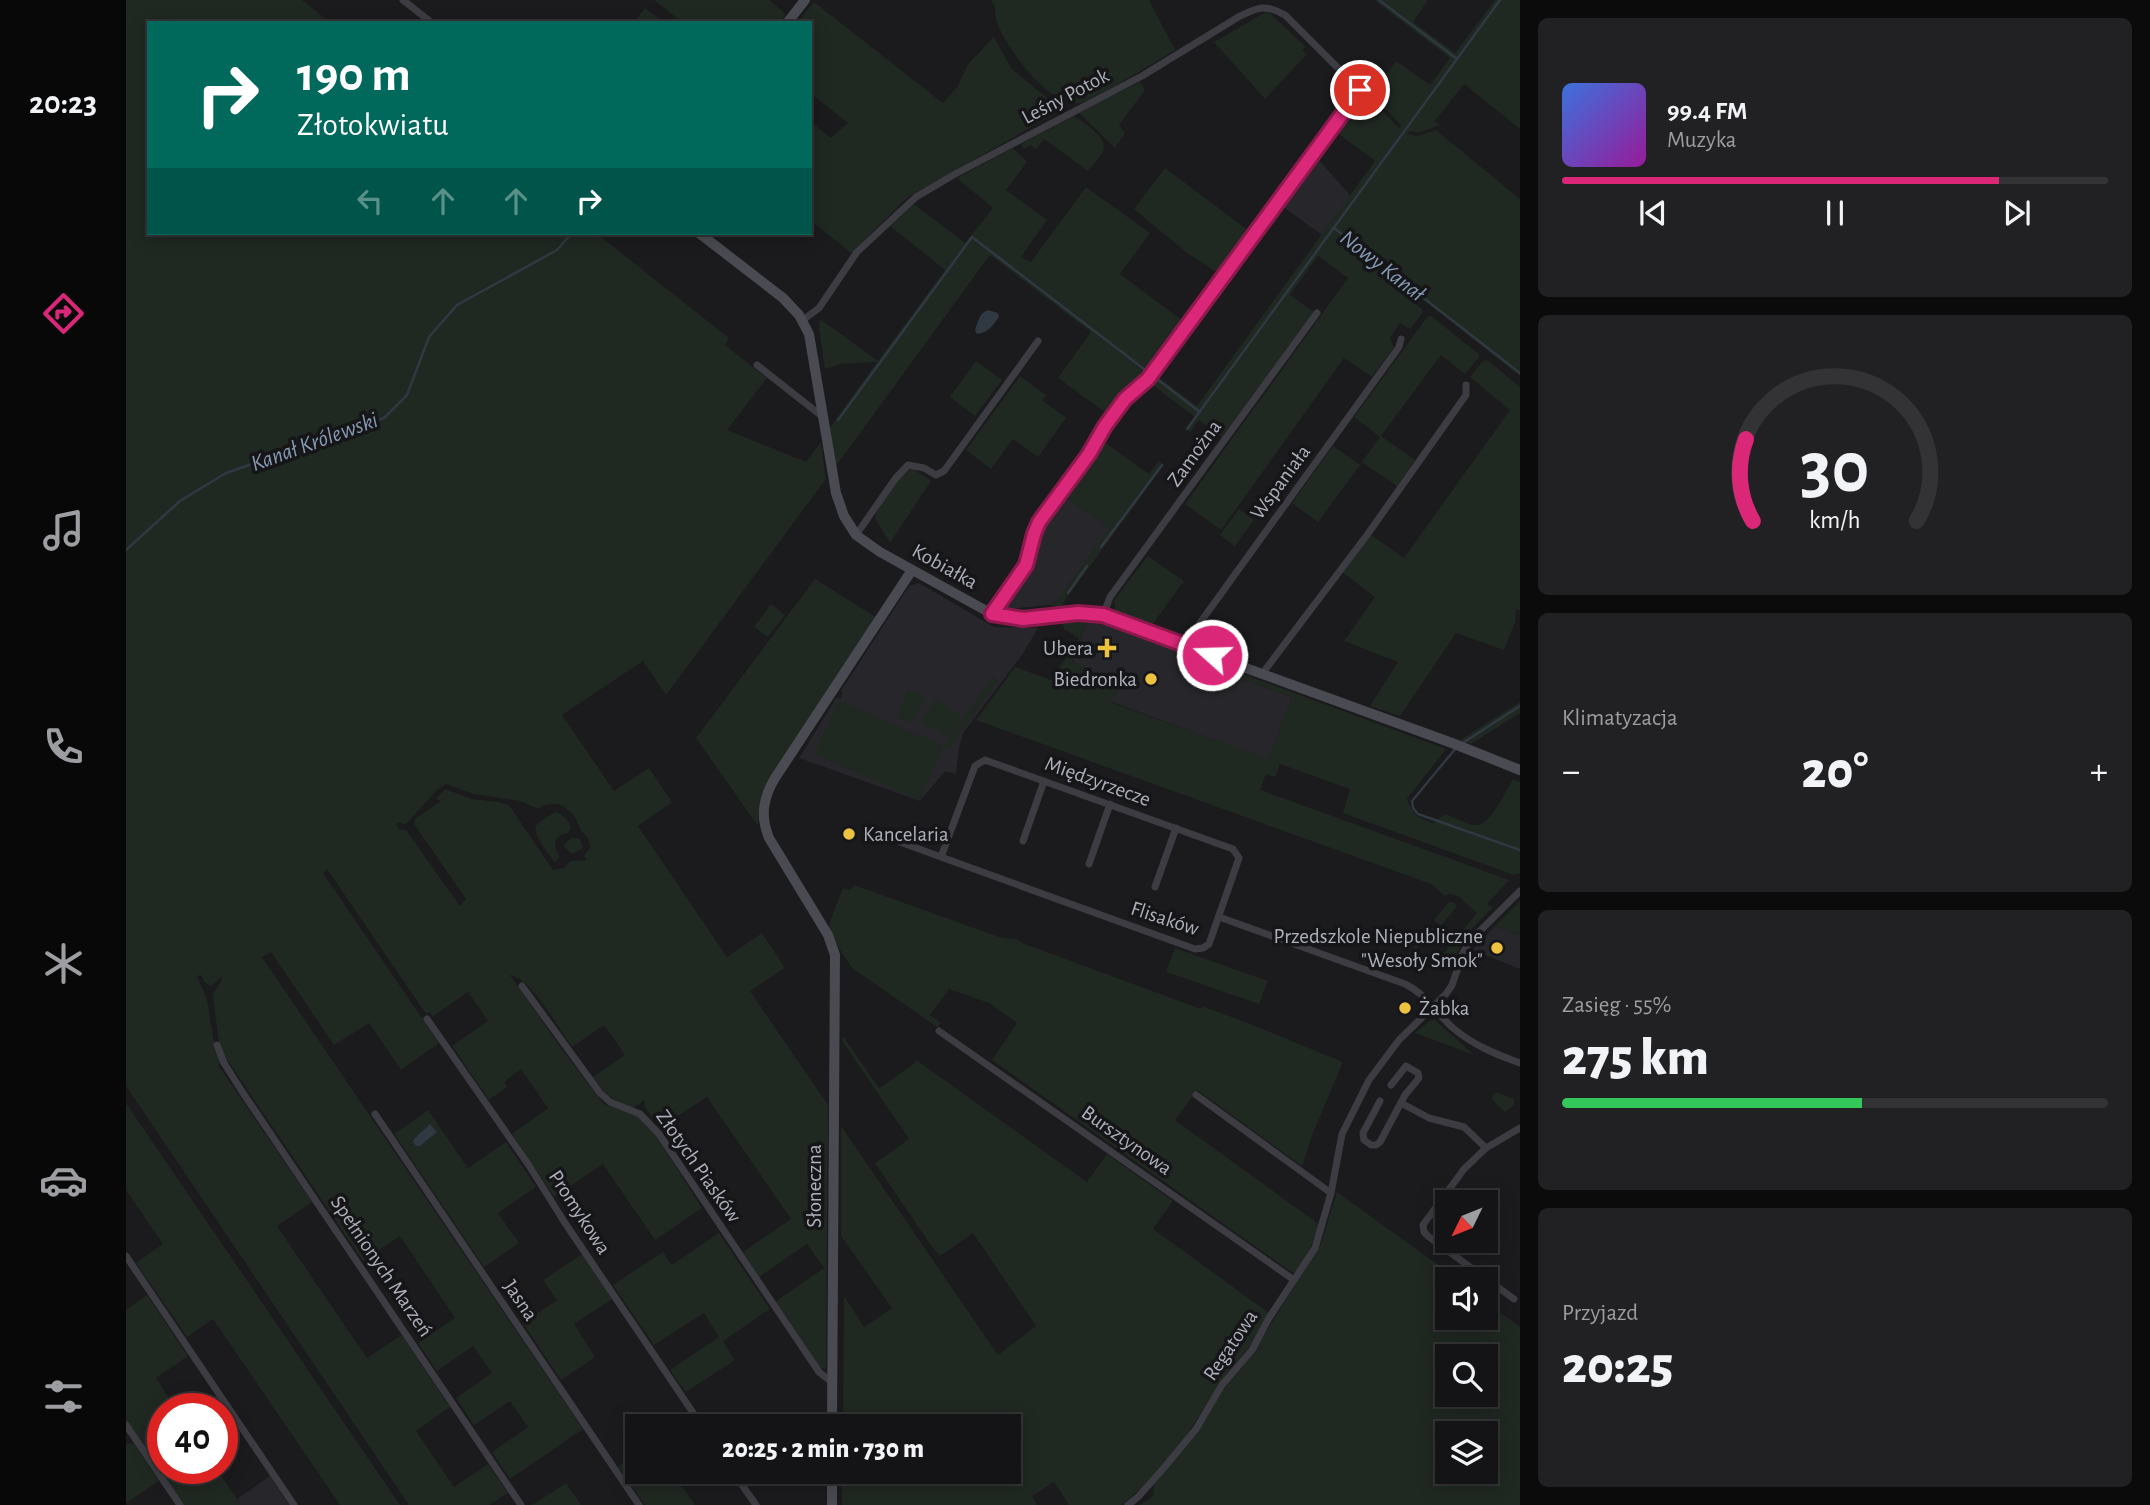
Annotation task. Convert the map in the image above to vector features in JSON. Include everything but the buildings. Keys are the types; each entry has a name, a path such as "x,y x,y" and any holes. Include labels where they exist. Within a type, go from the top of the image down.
{"street":[{"path":"403,0 429,21"},
{"path":"789,21 805,0"},
{"name":"Leśny Potok","path":"803,320 818,308 856,252 916,197 1072,111 1142,76 1256,8 1275,9 1285,15 1360,90 1148,379 1125,399 1105,426 1089,454 1042,517 1034,534 1026,565 992,614"},
{"name":"Kobiałka","path":"702,235 783,298 803,320 813,347 839,505 847,523 869,546 992,614 1023,619 1078,613 1103,615 1520,770"},
{"name":"Zamożna","path":"1103,615 1110,597 1317,313"},
{"name":"Wspaniała","path":"1184,645 1399,347 1401,339"},
{"path":"856,535 895,478 908,465 924,468 936,475 944,471 1038,341"},
{"path":"757,365 823,417"},
{"path":"1262,674 1367,535 1466,395 1466,385"},
{"name":"Słoneczna","path":"832,1414 835,961 833,947 821,922 769,838 764,822 764,803 775,778 912,570"},
{"name":"Międzyrzecze","path":"942,857 977,763 988,760 1233,849 1238,854 1239,862 1219,917"},
{"path":"1023,841 1044,780"},
{"path":"1089,864 1110,804"},
{"path":"1155,887 1176,828"},
{"name":"Flisaków","path":"900,842 1195,948 1203,948 1209,944 1219,917 1405,984 1421,994 1452,1028 1474,1044 1520,1063"},
{"name":"Regatowa","path":"1128,1505 1147,1488 1196,1429 1223,1385 1252,1350 1318,1240 1342,1134 1369,1080 1399,1040 1452,985 1469,942 1520,891"},
{"name":"Złotych Piasków","path":"522,986 600,1093 610,1102 640,1114 659,1134 819,1372 833,1383"},
{"name":"Promykowa","path":"427,1018 528,1164 694,1414"},
{"name":"Bursztynowa","path":"939,1031 1294,1280"},
{"name":"Spełnionych Marzeń","path":"217,1045 224,1063 243,1093 522,1505"},
{"path":"1380,1101 1363,1133 1364,1140 1371,1146 1380,1142 1401,1103 1419,1078 1418,1073 1406,1066 1391,1084"},
{"path":"1196,1095 1331,1190"},
{"path":"1401,1103 1423,1115 1464,1127 1486,1148"},
{"name":"Jasna","path":"374,1114 639,1505"},
{"path":"1514,1298 1424,1232 1425,1222 1464,1169 1486,1148 1520,1129"},
{"path":"126,1256 294,1505"},
{"path":"126,1425 180,1505"},
{"path":"741,1484 755,1505"},
{"path":"832,1484 832,1505"}],"shaded area":[{"path":"126,0 302,0 328,21 147,21 147,235 599,235 729,338 725,345 767,378 727,430 806,462 821,442 826,479 666,695 643,661 562,715 614,791 649,768 672,802 638,826 727,957 762,933 785,968 750,991 828,1105 826,1369 820,1368 776,1301 824,1268 807,1244 759,1277 743,1252 791,1219 707,1097 659,1128 644,1105 645,1100 633,1108 625,1105 606,1093 593,1077 625,1055 604,1025 572,1047 535,994 518,978 510,975 604,1104 640,1117 657,1137 702,1208 655,1240 603,1164 554,1197 512,1134 548,1108 521,1069 504,1082 507,1087 489,1100 452,1046 488,1021 468,992 432,1017 430,1012 426,1014 327,869 323,873 439,1043 401,1070 369,1023 334,1045 271,952 262,957 583,1429 510,1479 492,1452 528,1427 510,1401 474,1425 456,1398 492,1373 473,1346 437,1371 418,1343 455,1318 400,1236 363,1261 220,1049 213,998 221,977 211,986 204,982 201,975 197,976 207,999 215,1049 221,1062 218,1065 312,1202 277,1226 367,1358 402,1335 450,1407 416,1431 454,1487 488,1464 508,1493 489,1505 409,1505 126,1086","holes":["446,784 473,794 520,801 538,809 556,804 574,815 581,831 588,838 590,848 584,856 586,860 571,861 564,868 553,870 509,805 472,799 445,789 436,799 441,801 415,819 414,824 466,899 460,906 406,830 399,829 396,824 407,823 437,790"]},
{"path":"654,0 769,0 786,14 781,21 680,21"},
{"path":"991,0 1149,0 1175,50 1087,101 1071,103 1053,94 1035,80 1021,63 1002,33"},
{"path":"1374,0 1428,0 1413,22 1455,53 1495,0 1520,0 1520,129 1464,84 1435,121 1440,125 1418,133 1409,131 1408,134 1417,136 1436,130 1520,199 1520,376 1385,270 1381,276 1422,309 1423,313 1410,329 1400,323 1390,338 1394,347 1372,377 1344,358 1221,530 1185,504 1348,278 1318,256 1290,295 1314,312 1222,437 1199,420 1190,432 1187,429 1195,417 1151,384 1157,376 1197,406 1375,161 1336,132 1358,102 1367,96 1399,128 1401,125 1370,93 1376,89 1396,61 1430,85 1450,58"},
{"path":"814,2 943,103 958,86 968,64 994,37 1011,68 1059,108 1058,112 908,197 851,253 812,224 812,123 831,138 848,123 812,95 812,21 799,21"},
{"path":"645,8 661,21 635,21"},
{"path":"1266,12 1306,47 1302,50 1307,54 1265,99 1214,42"},
{"path":"1140,82 1145,90 1119,125 1125,133 1115,148 1079,113"},
{"path":"1074,116 1093,129 1103,143 1102,154 1088,171 1044,139 1036,149 1031,145 1024,149 1021,144"},
{"path":"1013,148 1027,162 1006,190 1047,220 1021,257 1031,262 1086,187 1150,233 1120,274 1183,321 1144,374 1123,391 1106,413 1058,378 1091,332 990,255 836,466 829,429 877,362 840,364 825,369 820,319 878,361 945,270 890,226 914,204 965,243 993,208 957,178"},
{"path":"1317,158 1351,196 1322,235 1282,206"},
{"path":"1165,168 1249,231 1218,273 1187,253 1134,209"},
{"path":"988,310 998,313 999,317 987,330 977,334 975,330 979,318"},
{"path":"1428,316 1479,354 1479,357 1465,374 1441,355 1381,436 1415,460 1397,486 1362,462 1380,437 1354,417"},
{"path":"1487,360 1520,387 1520,610 1516,610 1515,622 1504,650 1456,633 1400,716 1370,706 1398,662 1344,641 1375,597 1342,572 1370,534 1404,558 1510,410 1470,377 1483,361"},
{"path":"976,361 1002,380 975,416 950,397"},
{"path":"1020,376 1046,395 1042,400 1066,418 1038,457 1013,439 991,469 966,450"},
{"path":"1104,442 1149,474 1159,461 1164,465 1060,607 1050,605 1057,601 1109,528 1065,496"},
{"path":"1333,446 1360,465 1318,522 1292,503"},
{"path":"912,468 931,481 890,543 875,518 889,490"},
{"path":"1065,496 1110,528 1057,601 1050,605 1007,609 1005,606 1032,567 1043,526"},
{"path":"1239,509 1254,520 1235,546 1220,535"},
{"path":"1148,556 1184,581 1152,625 1116,612 1114,600"},
{"path":"815,579 876,617 768,782 760,799 758,826 696,738"},
{"path":"919,583 994,627 1038,628 1022,655 963,733 956,774 945,771 920,801 799,758 837,697 840,699 843,693 841,691 909,586"},
{"path":"771,604 785,615 768,637 754,627"},
{"path":"1062,622 1088,622 1072,658 1073,662 1121,684 1112,703 1268,759 1292,697 1231,675 1232,670 1446,749 1407,799 1413,812 1433,823 1445,814 1470,824 1483,823 1498,806 1513,779 1520,782 1520,873 1514,875 1343,813 1350,789 1280,764 1275,777 1266,774 1260,790 1509,880 1487,904 1493,907 1464,937 1452,966 1439,959 1477,913 1458,896 1445,896 1431,884 976,720 1015,667 1051,680 1079,638 1064,629"},
{"path":"1088,622 1101,623 1232,670 1231,675 1292,697 1268,760 1112,702 1120,684 1077,666 1072,658"},
{"path":"993,677 998,681 949,749 944,745"},
{"path":"908,690 924,697 913,723 897,717"},
{"path":"937,699 962,717 948,737 919,721"},
{"path":"838,700 943,746 920,800 815,754"},
{"path":"1520,702 1520,713 1471,744 1460,740"},
{"path":"555,812 565,817 571,827 568,833 556,839 555,848 559,857 555,862 535,830 537,825"},
{"path":"572,838 580,839 583,848 572,854 563,846"},
{"path":"854,885 1002,938 1016,939 1201,1009 1202,1006 1343,1062 1302,1166 1197,1090 1175,1120 1320,1225 1303,1264 1293,1273 992,1060 1017,1023 989,1003 949,989 930,1015 941,1023 937,1027 852,968 829,928 843,888 850,890"},
{"path":"1520,901 1520,935 1495,926"},
{"path":"1453,902 1457,906 1441,926 1434,920 1448,903"},
{"path":"1429,925 1436,931 1424,946 1421,944 1408,958 1414,963 1404,960 1403,956 1408,955"},
{"name":"Przedszkole Niepubliczne \"Wesoły Smok\"","path":"1495,926 1520,935 1520,969 1473,950"},
{"path":"1175,948 1268,981 1259,1004 1166,972"},
{"path":"1431,1020 1435,1020 1474,1055 1415,1033"},
{"path":"843,1036 879,1088 915,1063 915,1059 1087,1182 1107,1154 1173,1201 1153,1229 1269,1313 1249,1347 1228,1372 1185,1437 1148,1482 1122,1505 1069,1505 1054,1482 1032,1496 1037,1505 842,1505 842,1484 1021,1484 1021,1414 843,1414 844,1296 864,1327 892,1308 841,1236 841,1126 998,1355 1036,1326 973,1233 940,1256 932,1247 875,1163 909,1139 842,1041"},
{"path":"1496,1092 1514,1099 1514,1105 1505,1112 1491,1099"},
{"path":"126,1103 400,1505 340,1505 213,1319 187,1337 136,1263 163,1244 126,1190"},
{"path":"428,1110 468,1168 506,1142 536,1187 498,1213 519,1243 484,1267 394,1134"},
{"path":"430,1124 437,1132 420,1146 416,1146 413,1142 415,1138"},
{"path":"1337,1192 1441,1267 1435,1267 1435,1330 1498,1330 1498,1311 1520,1327 1520,1505 1140,1505 1153,1496 1154,1484 1189,1443 1226,1386 1250,1358 1321,1243"},
{"path":"719,1233 770,1309 723,1341 735,1360 686,1392 670,1370 719,1337 704,1313 654,1345 613,1285 663,1252 672,1265"},
{"path":"582,1254 612,1299 574,1324 595,1357 561,1380 523,1323 557,1300 543,1280"},
{"path":"147,1295 188,1356 156,1378 166,1393 147,1393 147,1451 126,1421 126,1310"},
{"path":"134,1444 147,1463 147,1484 154,1484 126,1503 126,1445"},
{"path":"625,1462 625,1476 618,1466"},
{"path":"270,1476 289,1505 241,1505 237,1499"},
{"path":"566,1483 581,1505 532,1505"},
{"path":"170,1484 227,1484 241,1505 184,1505"},
{"path":"630,1484 681,1484 695,1505 645,1505"}],"waterway":[{"path":"1379,0 1457,59"},
{"name":"Nowy Kanał","path":"1187,429 1500,0"},
{"name":"Nowy Kanał","path":"1334,228 1520,373"},
{"name":"Kanał Królewski","path":"126,550 180,501 226,473 384,418 407,395 429,337 457,305 557,250 570,235"},
{"path":"838,420 972,237 1200,412"},
{"path":"1101,547 1162,465"},
{"path":"1068,593 1087,566"},
{"name":"Nowy Kanał","path":"1461,744 1520,706"},
{"name":"Nowy Kanał","path":"1456,748 1412,801 1413,808 1418,814 1520,850"}],"place":[{"name":"Ubera","path":"1107,648"},
{"name":"Biedronka","path":"1151,679"},
{"name":"Kancelaria","path":"849,834"},
{"name":"Przedszkole Niepubliczne \"Wesoły Smok\"","path":"1497,948"},
{"name":"Żabka","path":"1405,1008"}],"route":[{"path":"1212,655 1103,615 1078,613 1023,619 992,614 1023,571 1039,522 1089,454 1105,426 1125,399 1148,379 1360,90"}]}
